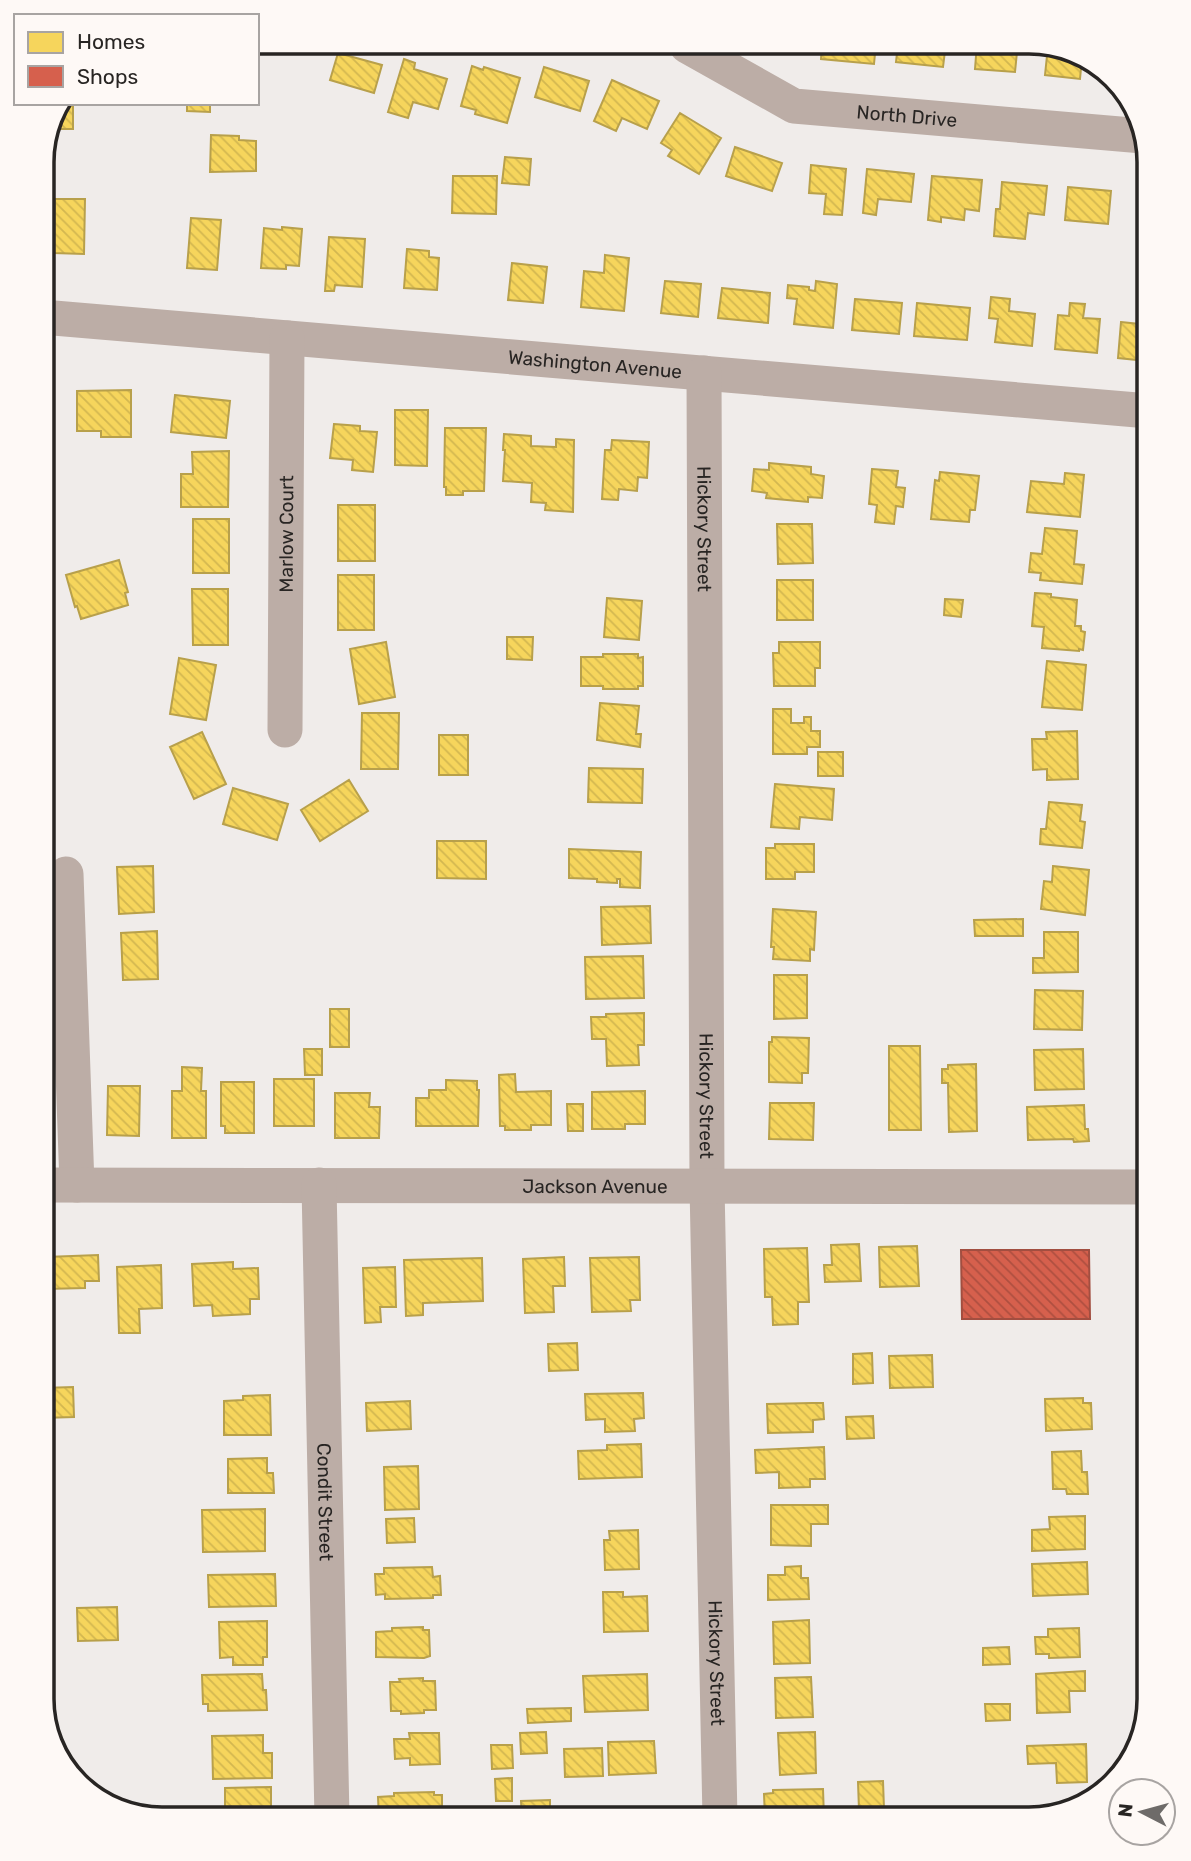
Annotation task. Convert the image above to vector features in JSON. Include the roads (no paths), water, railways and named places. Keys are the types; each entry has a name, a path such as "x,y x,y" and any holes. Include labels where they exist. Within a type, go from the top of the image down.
{"street":[{"name":"North Drive","path":"701,54 794,106 1133,135"},
{"name":"Washington Avenue","path":"54,318 1137,410"},
{"name":"Marlow Court","path":"285,730 287,338"},
{"name":"Hickory Street","path":"704,373 707,1186 720,1807"},
{"path":"66,874 78,1185"},
{"name":"Jackson Avenue","path":"54,1185 1137,1187"},
{"name":"Condit Street","path":"319,1185 332,1807"}]}
